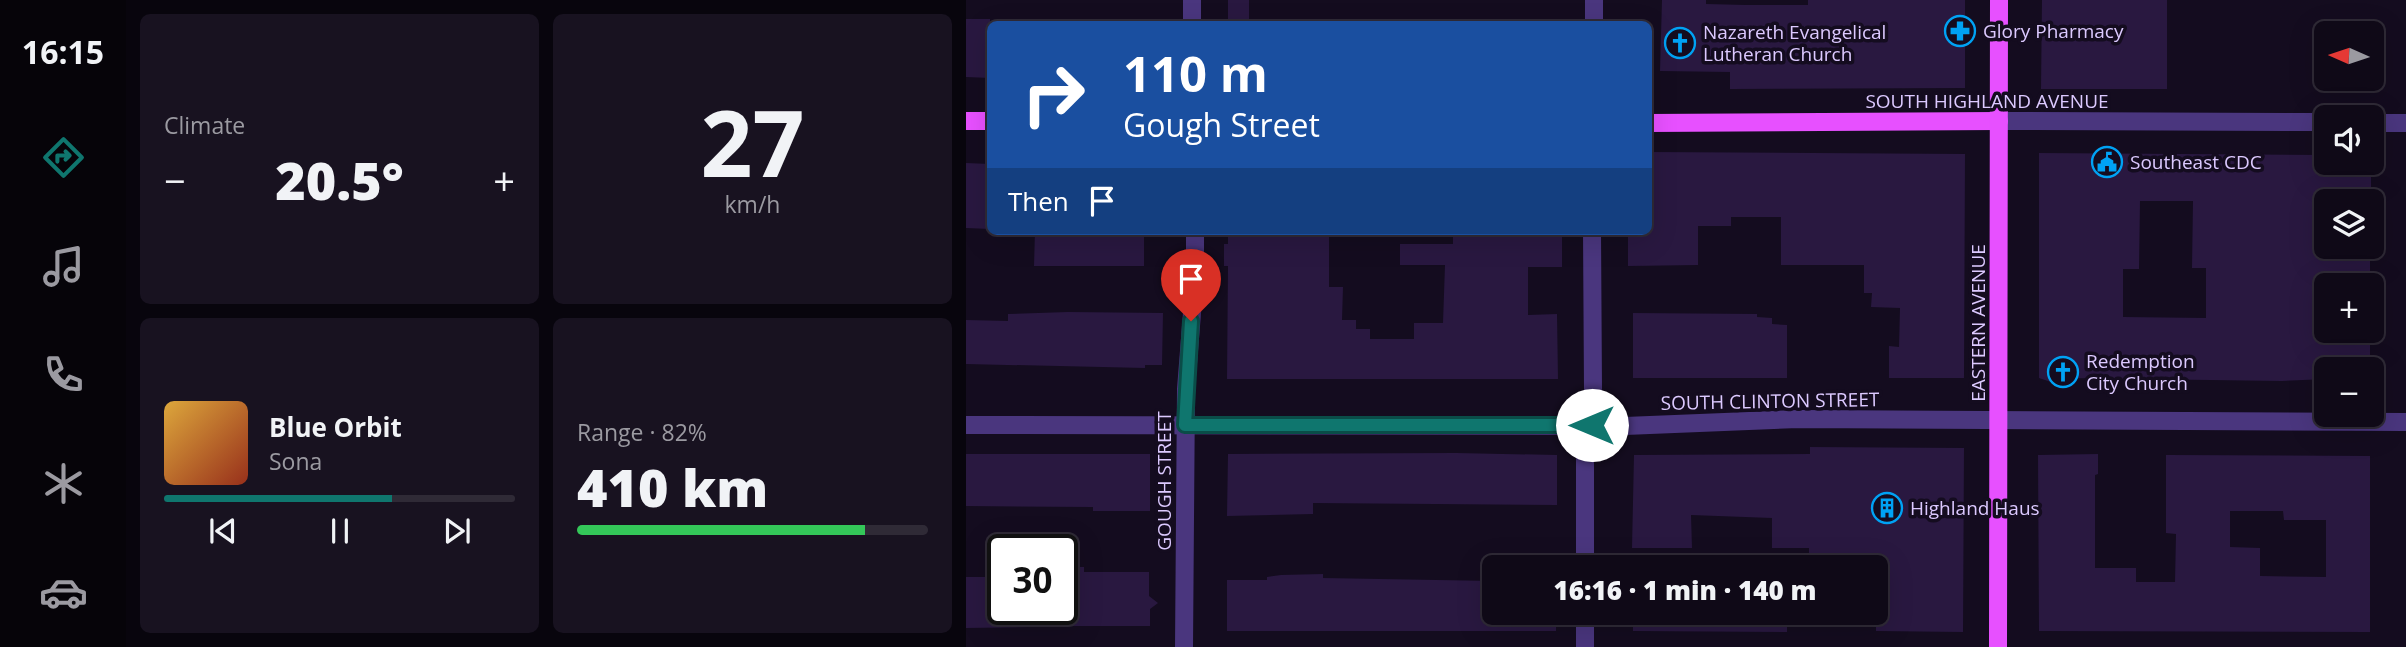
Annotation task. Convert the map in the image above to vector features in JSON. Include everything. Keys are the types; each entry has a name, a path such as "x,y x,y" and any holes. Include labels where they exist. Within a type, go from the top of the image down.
{"main road":[{"name":"EASTERN AVENUE","path":"1997,647 2000,0"},
{"path":"966,121 987,121"},
{"name":"SOUTH HIGHLAND AVENUE","path":"1652,123 1999,121"}],"street":[{"path":"1192,0 1192,21"},
{"path":"1594,0 1594,21"},
{"name":"SOUTH HIGHLAND AVENUE","path":"1999,121 2314,122"},
{"path":"2384,122 2406,123"},
{"name":"GOUGH STREET","path":"1184,647 1185,425 1195,235"},
{"path":"1585,555 1586,449 1592,425 1592,235"},
{"name":"SOUTH CLINTON STREET","path":"966,425 1592,425 1798,419 2406,422"},
{"path":"1585,625 1585,647"}],"building":[{"path":"1228,0 1249,0 1249,21 1228,21"},
{"path":"1662,0 1706,0 1706,4 1808,5 1808,0 1965,0 1965,88 1730,89 1730,72 1660,71"},
{"path":"2042,0 2167,0 2167,89 2041,89"},
{"path":"966,19 990,19 987,21 987,78 966,77"},
{"path":"1652,152 1965,154 1964,378 1889,378 1889,346 1899,347 1900,308 1871,307 1872,293 1864,293 1864,265 1781,265 1781,217 1731,217 1731,226 1698,226 1698,265 1628,266 1628,235 1652,235"},
{"path":"2039,153 2314,155 2314,175 2371,175 2371,189 2314,189 2314,259 2370,259 2370,273 2314,273 2314,343 2370,343 2370,357 2314,357 2314,380 2065,378 2051,382 2039,378","holes":["2140,201 2193,201 2192,268 2206,268 2206,318 2123,317 2123,269 2139,269"]},
{"path":"966,163 987,164 987,229 966,228"},
{"path":"1035,235 1144,235 1144,266 1034,266"},
{"path":"1228,235 1329,235 1329,287 1343,287 1342,320 1356,320 1356,329 1370,329 1370,339 1414,339 1414,323 1443,323 1445,265 1400,265 1400,244 1453,244 1453,235 1562,235 1562,267 1528,267 1528,315 1557,314 1558,379 1227,379 1228,266 1224,266 1224,244 1228,244"},
{"path":"1163,313 1162,365 1145,365 1145,368 966,364 966,320 1008,321 1008,314"},
{"path":"1633,313 1757,314 1757,317 1772,318 1772,324 1787,325 1787,378 1633,378"},
{"path":"1810,447 1964,448 1963,632 1876,631 1876,625 1888,625 1888,555 1809,555 1809,548 1772,548 1772,518 1691,515 1692,548 1632,548 1634,455 1810,454"},
{"path":"966,454 1150,454 1150,511 1093,511 1093,507 966,506"},
{"path":"1228,454 1557,455 1557,505 1313,503 1313,514 1227,516"},
{"path":"2098,454 2098,474 2095,475 2095,568 2136,568 2136,582 2175,582 2176,534 2166,533 2166,455 2370,456 2370,632 2039,631 2038,455","holes":["2230,511 2283,511 2284,520 2326,520 2326,577 2260,576 2260,548 2230,547"]},
{"path":"1078,567 1084,567 1084,572 1149,572 1149,596 1158,603 1150,609 1150,626 1062,626 1078,625"},
{"path":"1323,574 1323,578 1482,581 1482,625 1556,625 1556,631 1227,631 1227,580 1267,580 1267,577"},
{"path":"966,577 987,577 987,625 1029,625 1029,627 966,628"},
{"path":"1633,625 1787,625 1787,632 1633,631"}],"place":[{"name":"Glory Pharmacy","path":"1960,31"},
{"name":"Nazareth Evangelical Lutheran Church","path":"1680,43"},
{"name":"Southeast CDC","path":"2107,162"},
{"name":"Redemption City Church","path":"2063,372"},
{"name":"Highland Haus","path":"1887,508"}],"route":[{"path":"1191,321 1185,425 1592,425"}]}
